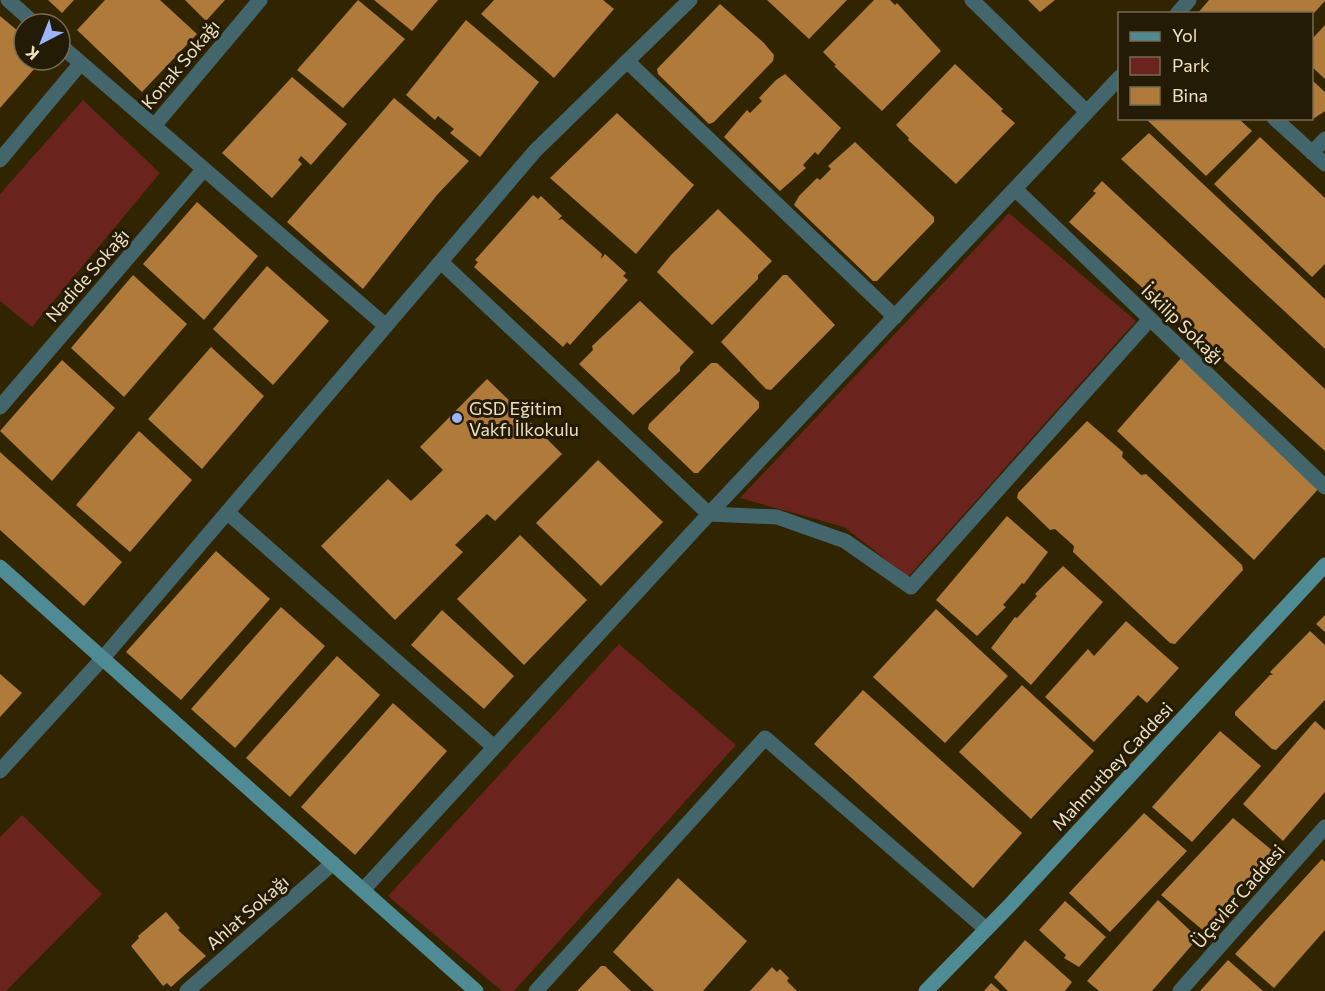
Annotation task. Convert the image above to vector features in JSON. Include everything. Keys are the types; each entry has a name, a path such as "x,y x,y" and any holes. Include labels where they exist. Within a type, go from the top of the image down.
{"street":[{"path":"8,0 22,12"},
{"name":"Konak Sokağı","path":"153,126 260,0"},
{"path":"0,771 102,658 535,151 690,0"},
{"path":"972,0 1087,112"},
{"path":"1179,12 1189,0"},
{"path":"72,55 386,326"},
{"path":"627,61 895,317"},
{"path":"0,160 81,63"},
{"path":"363,890 710,514 1118,78"},
{"path":"1276,120 1325,164"},
{"path":"1312,153 1325,139"},
{"name":"Nadide Sokağı","path":"0,406 204,169"},
{"name":"İskilip Sokağı","path":"1015,189 1325,487"},
{"path":"441,262 710,514 777,517 845,541 911,587 1150,319"},
{"path":"227,512 494,747"},
{"name":"Mahmutbey Caddesi","path":"926,991 1325,565"},
{"path":"0,567 476,991"},
{"path":"536,991 765,738 986,929"},
{"name":"Üçevler Caddesi","path":"1180,991 1325,827"},
{"name":"Ahlat Sokağı","path":"188,991 333,863"}],"green space":[{"path":"83,100 160,173 32,327 0,301 0,194"},
{"path":"1009,213 1136,321 908,577 844,527 740,498"},
{"path":"619,644 736,745 514,991 502,991 388,896"},
{"path":"22,815 102,894 6,991 0,991 0,837"}],"building":[{"path":"48,0 74,0 63,12"},
{"path":"105,0 160,0 197,34 142,92 77,30"},
{"path":"185,0 225,0 206,21"},
{"path":"358,0 405,39 343,108 297,70"},
{"path":"374,0 438,0 412,31"},
{"path":"494,0 603,0 614,9 554,78 481,14"},
{"path":"767,0 847,0 809,39"},
{"path":"874,0 890,0 895,5 897,3 941,51 882,111 834,66 836,65 823,52"},
{"path":"1028,0 1055,0 1040,12"},
{"path":"1209,0 1325,0 1314,13 1312,11 1199,12"},
{"path":"720,4 764,43 774,55 773,61 714,122 709,124 658,74 657,69"},
{"path":"0,16 12,26 12,72 32,72 0,108"},
{"path":"466,20 539,82 480,157 450,133 454,129 438,116 435,120 406,95"},
{"path":"1325,25 1325,79 1313,68 1313,38"},
{"path":"955,64 1015,123 956,184 908,140 909,138 896,125"},
{"path":"785,74 841,128 818,155 815,152 803,165 806,168 780,191 724,137 747,110 750,113 762,101 759,98 776,80"},
{"path":"292,77 347,124 311,165 301,156 298,160 302,164 272,198 222,153"},
{"path":"1313,81 1325,92 1325,111 1313,119"},
{"path":"394,98 469,161 437,195 363,289 287,222"},
{"path":"617,113 694,185 636,254 550,178"},
{"path":"1147,120 1240,120 1252,131 1206,176"},
{"path":"1149,133 1325,299 1325,349 1121,159"},
{"path":"1260,137 1325,198 1325,264 1312,277 1214,184"},
{"path":"855,142 934,217 934,222 877,281 873,281 794,205 799,196 817,178 820,180 831,169 828,166"},
{"path":"1102,181 1325,389 1325,451 1069,222 1096,193 1093,191"},
{"path":"533,195 538,199 541,196 562,216 558,220 562,219 602,254 601,259 605,254 626,273 623,276 628,280 570,345 567,342 563,347 474,267 478,262 475,260"},
{"path":"197,202 258,256 204,320 143,264"},
{"path":"718,209 772,261 758,275 758,279 712,325 657,272"},
{"path":"267,266 329,321 273,385 213,329"},
{"path":"133,275 187,324 124,397 71,348"},
{"path":"783,275 787,275 835,325 771,390 766,389 721,342"},
{"path":"640,301 694,352 680,367 680,371 633,415 579,364 593,350 592,346"},
{"path":"211,347 264,396 202,469 148,419"},
{"path":"1182,357 1321,486 1254,560 1117,431"},
{"path":"62,360 115,408 52,481 0,431"},
{"path":"711,363 717,363 759,402 759,408 698,473 694,473 648,429 649,424"},
{"path":"487,379 522,413 513,422 520,429 528,420 562,454 495,521 487,514 455,545 463,552 395,620 321,546 388,479 411,501 443,470 420,447"},
{"path":"1087,421 1123,452 1122,457 1141,475 1146,474 1242,565 1243,570 1175,644 1170,643 1073,552 1074,546 1055,529 1050,530 1017,498 1018,493"},
{"path":"139,431 192,480 130,552 76,505"},
{"path":"0,452 122,562 84,606 0,530"},
{"path":"598,460 663,522 601,586 536,523"},
{"path":"1007,516 1048,552 1024,584 1022,583 1003,605 1006,607 977,636 936,600"},
{"path":"520,535 587,600 524,665 457,599"},
{"path":"216,551 270,599 181,700 126,652"},
{"path":"1063,566 1103,602 1031,685 991,648 1015,617 1017,618 1037,596 1035,594"},
{"path":"281,607 325,646 235,748 191,709"},
{"path":"936,609 1008,676 945,743 873,677"},
{"path":"442,610 514,676 484,709 411,645"},
{"path":"1325,615 1325,632 1316,624"},
{"path":"1126,621 1179,668 1147,703 1138,695 1094,742 1045,697 1088,649 1094,656"},
{"path":"1310,631 1325,645 1325,700 1276,750 1272,749 1235,715 1235,712 1270,675 1273,675 1270,672"},
{"path":"337,656 380,695 290,797 246,758"},
{"path":"0,674 22,693 0,717"},
{"path":"1022,685 1094,751 1031,819 959,752"},
{"path":"863,690 1022,833 973,888 814,744"},
{"path":"393,703 447,751 355,855 301,807"},
{"path":"1315,721 1325,730 1325,792 1283,841 1243,804"},
{"path":"1220,731 1261,766 1192,842 1152,807"},
{"path":"1144,813 1187,851 1110,932 1069,893"},
{"path":"1233,818 1273,851 1205,932 1161,895"},
{"path":"1322,859 1325,862 1325,930 1274,988 1235,954"},
{"path":"678,878 747,941 703,991 654,991 613,952"},
{"path":"1158,900 1198,938 1152,991 1099,991 1087,981"},
{"path":"1065,901 1106,937 1079,967 1064,958 1066,955 1039,930"},
{"path":"166,912 180,928 178,930 206,956 171,987 167,983 163,986 131,946 139,938 138,936"},
{"path":"1025,940 1072,982 1065,991 1008,991 994,977"},
{"path":"1228,960 1263,991 1200,991"},
{"path":"601,966 605,966 631,991 577,991"},
{"path":"772,967 777,972 780,969 797,991 750,991"},
{"path":"991,983 1000,991 984,991"}],"place":[{"name":"GSD Eğitim Vakfı İlkokulu","path":"457,418"}]}
